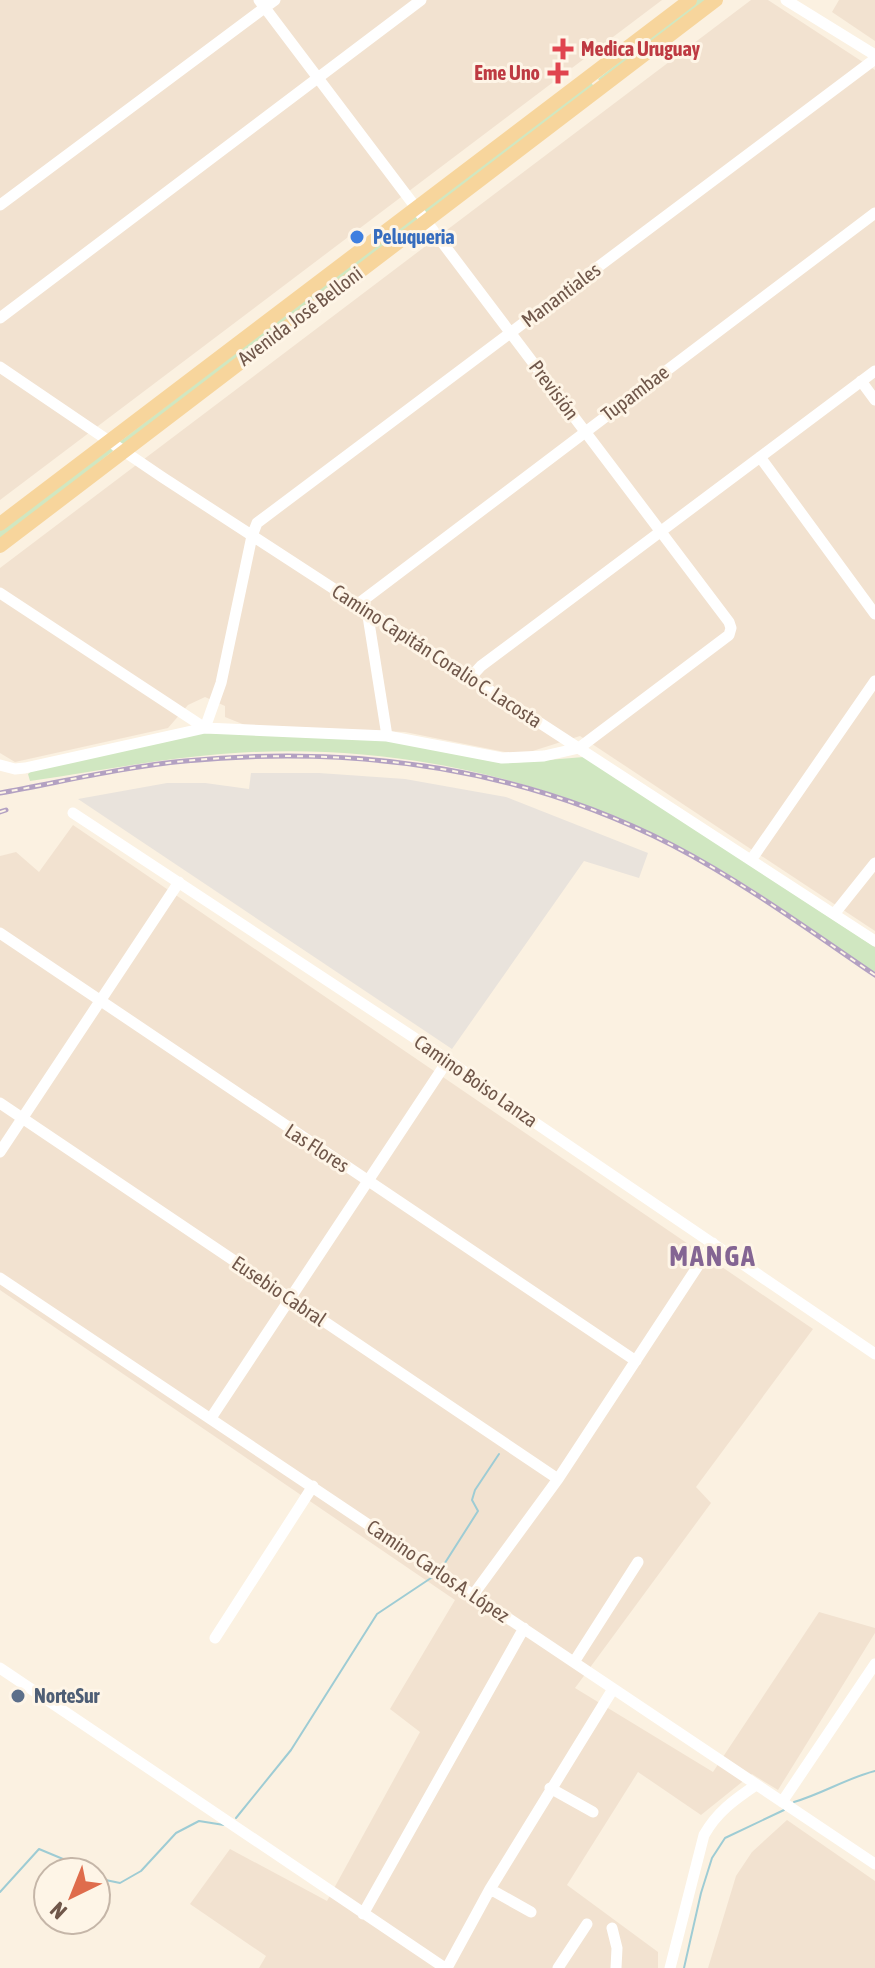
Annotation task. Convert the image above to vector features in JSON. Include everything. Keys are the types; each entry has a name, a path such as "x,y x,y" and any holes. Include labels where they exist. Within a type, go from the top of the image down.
{"main road":[{"name":"Avenida José Belloni","path":"0,524 690,0"},
{"name":"Avenida José Belloni","path":"0,546 716,0"},
{"path":"591,75 602,88"}],"street":[{"path":"0,318 421,0"},
{"path":"786,0 875,57"},
{"path":"0,205 266,2"},
{"name":"Previsión","path":"266,2 318,78 731,628 729,635 579,748"},
{"name":"Manantiales","path":"252,536 257,523 875,57"},
{"name":"Tupambae","path":"362,607 585,431 875,213"},
{"name":"Camino Capitán Coralio C. Lacosta","path":"0,367 252,536 875,941"},
{"path":"470,678 481,666 875,371"},
{"path":"861,381 875,400"},
{"path":"760,457 875,614"},
{"path":"205,728 221,683 252,536"},
{"path":"0,593 205,728"},
{"path":"362,607 387,736"},
{"path":"751,860 875,681"},
{"path":"3,766 25,768 205,728 387,736 502,758 527,759 579,748"},
{"name":"Camino Boiso Lanza","path":"73,813 448,1060 875,1354"},
{"path":"835,913 875,863"},
{"path":"0,1152 179,882"},
{"name":"Las Flores","path":"0,933 636,1361"},
{"path":"211,1418 448,1060"},
{"name":"Eusebio Cabral","path":"0,1103 558,1479"},
{"path":"473,1595 558,1479 713,1243"},
{"name":"Camino Carlos A. López","path":"0,1278 875,1864"},
{"path":"215,1638 313,1486"},
{"path":"574,1662 638,1562"},
{"path":"363,1914 524,1628"},
{"path":"782,1802 875,1664"},
{"path":"0,1668 446,1968 550,1788 613,1689"},
{"path":"670,1968 704,1835 714,1818 727,1805 756,1785"},
{"path":"550,1788 593,1812"},
{"path":"490,1889 531,1912"},
{"path":"558,1968 587,1924"},
{"path":"612,1928 617,1948 616,1968"}],"shaded area":[{"path":"0,0 662,0 0,500"},
{"path":"751,0 768,0 875,70 875,931 580,736 520,755 405,732 245,725 225,717 225,706 205,697 188,705 168,728 15,762 0,753 0,568"},
{"path":"839,0 875,0 875,41 832,12"},
{"path":"251,773 319,773 405,779 506,797 648,853 639,878 584,861 452,1049 78,799 167,783 205,783 249,789"},
{"path":"73,825 813,1329 696,1487 711,1503 575,1688 713,1772 819,1612 875,1628 875,1633 778,1790 752,1774 701,1815 638,1772 567,1885 658,1952 658,1968 259,1968 266,1956 190,1904 230,1849 327,1901 420,1732 390,1709 455,1600 0,1290 0,856 16,852 39,872"},
{"path":"787,1820 875,1881 875,1968 708,1968 736,1876 752,1852"}],"green space":[{"path":"696,0 712,0 600,81 598,79"},
{"path":"591,82 594,87 428,216 422,209"},
{"path":"414,216 418,219 123,447 118,443"},
{"path":"111,448 113,451 0,541 0,528"},
{"path":"203,733 380,738 511,763 584,757 875,947 875,974 752,889 653,834 535,788 474,772 411,760 348,753 285,751 197,756 30,781 28,774 34,769"}],"waterway":[{"path":"443,1566 478,1511 472,1500 475,1490 499,1454"},
{"path":"236,1818 291,1750 377,1614 434,1576"},
{"path":"794,1802 875,1771"},
{"path":"684,1968 712,1858 725,1838 784,1810"},
{"path":"112,1881 120,1883 141,1871 176,1833 199,1821 224,1825"},
{"path":"33,1856 39,1849 56,1856"},
{"path":"0,1892 32,1857"}],"railway":[{"path":"0,793 139,767 248,757 311,756 373,760 495,780 614,818 672,845 750,891 875,975"},
{"path":"0,812 6,810"}],"place":[{"name":"Medica Uruguay","path":"563,49"},
{"name":"Eme Uno","path":"558,73"},
{"name":"Peluqueria","path":"357,237"},
{"name":"NorteSur","path":"18,1696"}],"district":[{"name":"MANGA","path":"713,1256"}]}
